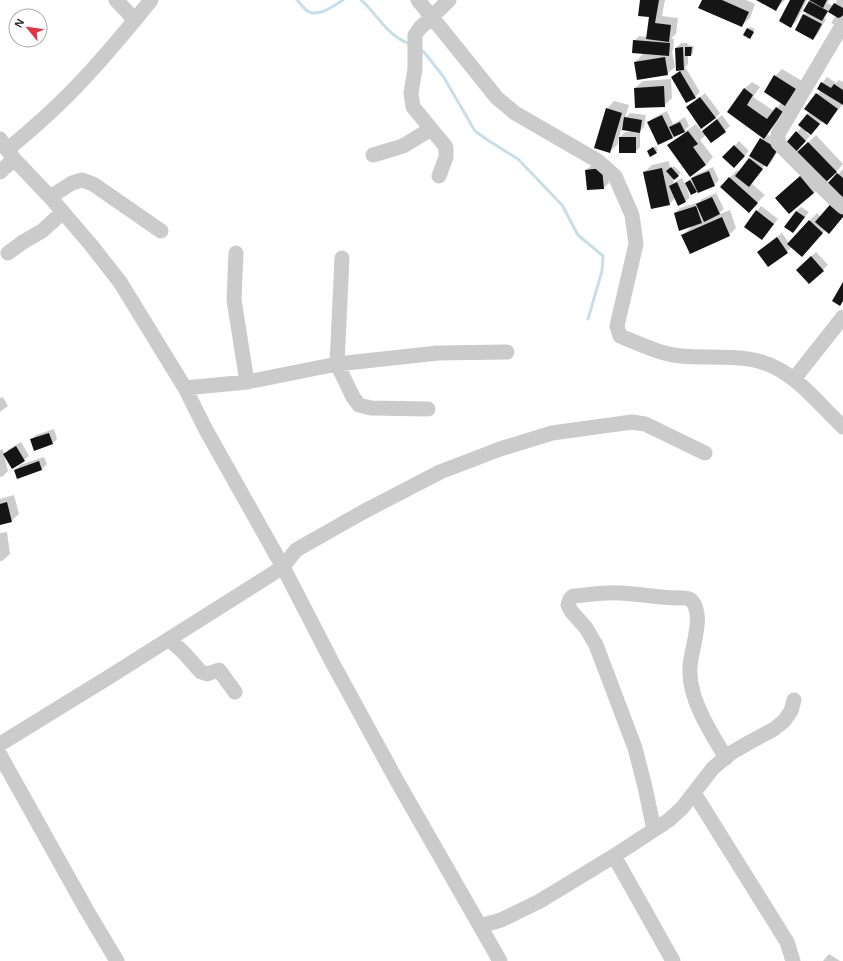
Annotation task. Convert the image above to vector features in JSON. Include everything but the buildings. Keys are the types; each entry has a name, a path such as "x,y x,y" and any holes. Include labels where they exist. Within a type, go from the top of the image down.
{"street":[{"path":"116,0 135,20"},
{"path":"0,172 7,150 38,124 75,88 151,0"},
{"path":"418,0 497,98 515,113 598,160 615,176 632,215 636,244 617,326 620,336 658,351 681,356 713,356 754,359 779,369 794,379 843,427"},
{"path":"438,176 446,157 446,147 413,107 411,93 415,69 415,35 420,28 449,0"},
{"path":"843,24 778,134 778,144 843,207"},
{"path":"373,155 403,146 431,129"},
{"path":"7,150 63,212 120,282 185,388 206,430 283,567 390,767 480,926 497,960"},
{"path":"50,198 72,183 82,180 93,184 161,231"},
{"path":"8,253 42,231 63,212"},
{"path":"236,253 234,300 247,382"},
{"path":"342,258 337,364 353,398 359,405 371,408 428,409"},
{"path":"794,379 843,317"},
{"path":"185,388 247,382 337,364 438,353 506,352"},
{"path":"0,744 283,567 296,550 363,512 440,472 500,449 552,433 632,422 645,424 705,453"},
{"path":"654,830 635,748 596,644 586,628 571,611 568,605 573,596 618,593 656,597 687,598 692,601 696,609 698,622 689,669 692,687 700,712 726,758"},
{"path":"169,639 184,653 200,672 207,674 219,670 235,692"},
{"path":"480,926 501,920 540,902 669,820 682,808 713,768 750,742 774,729 784,721 791,711 794,700"},
{"path":"0,755 86,909 118,961"},
{"path":"694,793 787,942 793,961"},
{"path":"614,856 673,961"}],"waterway":[{"path":"297,0 306,10 315,13 325,11 343,0"},
{"path":"361,0 389,31 411,45"},
{"path":"419,49 424,52 443,76 475,131 518,159 562,205 578,235 603,256 602,271 588,319"}]}
